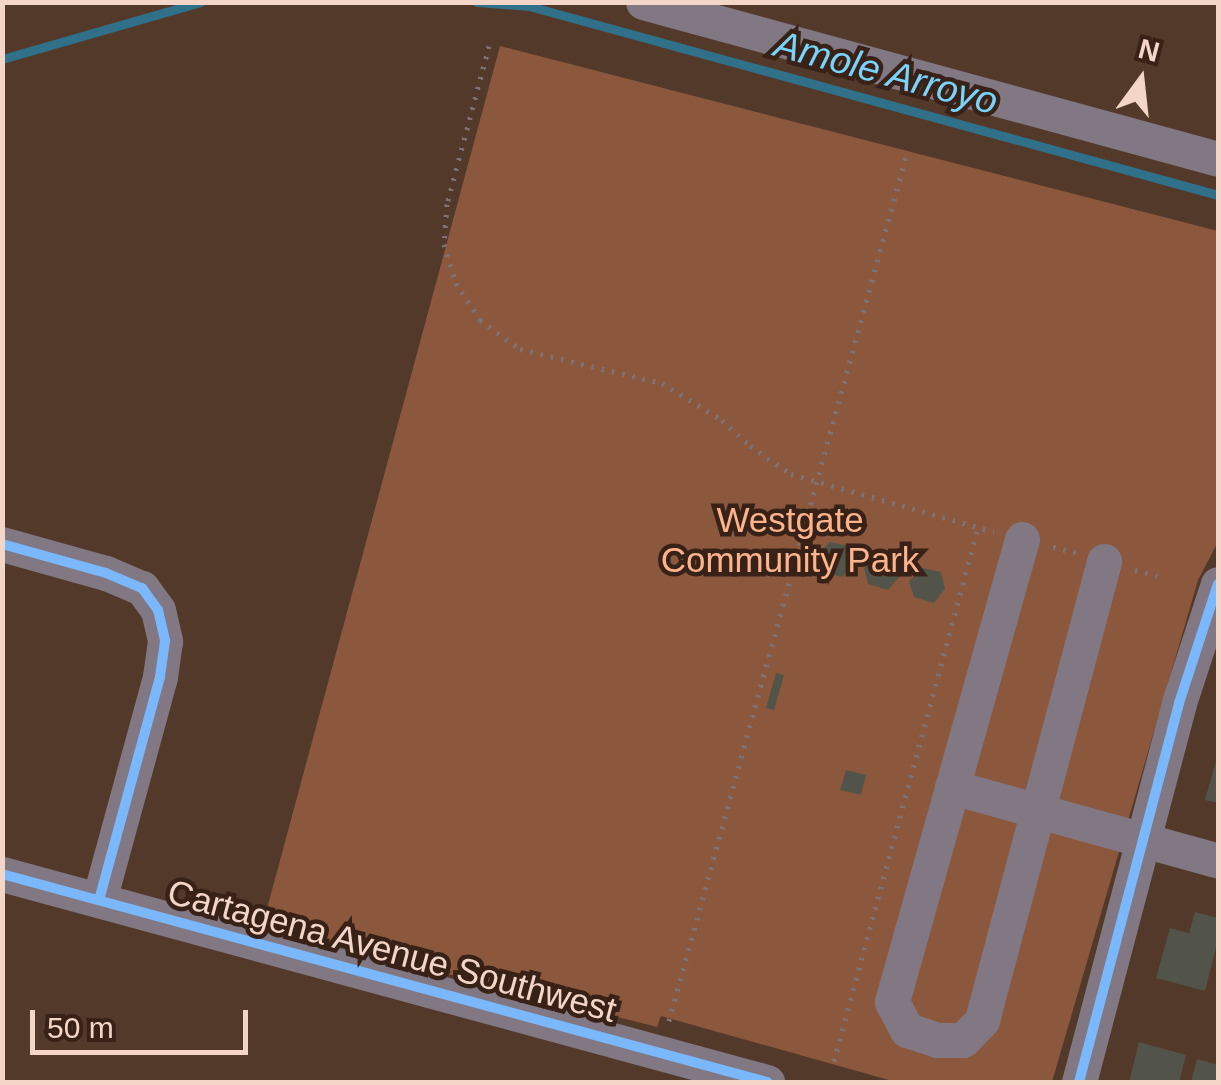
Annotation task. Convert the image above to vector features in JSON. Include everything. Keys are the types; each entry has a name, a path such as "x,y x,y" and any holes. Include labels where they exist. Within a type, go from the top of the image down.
{"street":[{"path":"643,2 1218,159"},
{"path":"1022,539 892,1002 907,1030 938,1040 963,1040 982,1020 1104,561"},
{"path":"2,544 106,572 142,588 158,610 164,641 160,677 99,900"},
{"path":"1079,1082 1179,703 1218,584"},
{"path":"952,787 1218,861"},
{"name":"Cartagena Avenue Southwest","path":"2,874 767,1082"}],"path":[{"path":"489,46 447,204 444,244 456,283 480,320 520,349 662,383 722,420 790,474 816,484 1156,576"},
{"path":"669,1021 907,153"},
{"path":"834,1061 978,528"}],"green space":[{"name":"Westgate Community Park","path":"500,46 1218,231 1218,542 1198,580 1052,1082 896,1082 661,1016 657,1027 262,927"}],"building":[{"path":"830,542 849,546 853,563 842,577 822,572 817,555"},
{"path":"877,555 895,559 900,576 888,590 868,584 864,568"},
{"path":"923,568 941,572 945,589 934,603 914,597 909,581"},
{"path":"776,673 784,675 774,710 766,708"},
{"path":"1218,754 1218,803 1205,800"},
{"path":"846,770 866,775 861,795 840,790"},
{"path":"1195,912 1218,918 1218,939 1205,991 1156,978 1170,928 1189,933"},
{"path":"1139,1042 1186,1055 1179,1082 1129,1082"},
{"path":"1197,1059 1218,1065 1218,1082 1191,1082"}],"waterway":[{"name":"Amole Arroyo","path":"2,59 201,2"},
{"name":"Amole Arroyo","path":"477,2 529,6 1218,195"}],"cycle path":[{"path":"2,544 106,573 142,588 158,610 165,641 160,677 99,900"},
{"path":"1079,1082 1179,703 1218,584"},
{"path":"2,874 767,1082"}]}
